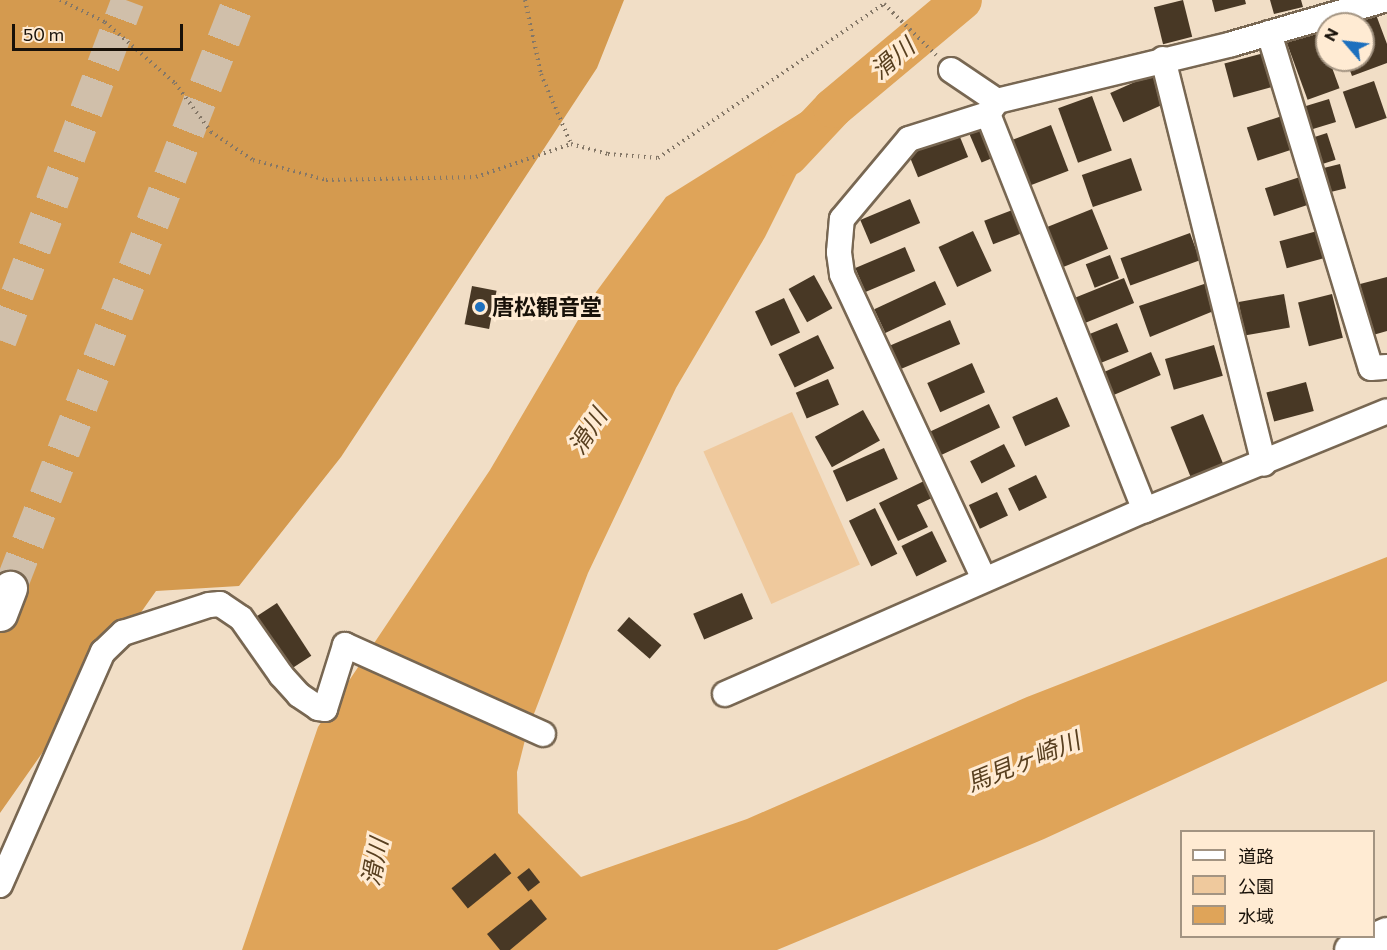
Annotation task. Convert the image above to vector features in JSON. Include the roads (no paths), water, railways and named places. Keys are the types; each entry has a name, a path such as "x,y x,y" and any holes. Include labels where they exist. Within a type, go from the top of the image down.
{"highway":[{"path":"1351,950 1387,934"}],"street":[{"path":"984,579 842,274 839,252 842,219 909,139 992,107 1383,0"},
{"path":"1269,33 1371,368 1387,368"},
{"path":"1163,59 1264,464"},
{"path":"951,70 992,107 1145,510"},
{"path":"725,694 1145,510 1264,464 1387,411"},
{"path":"0,885 103,652 123,633 220,604 241,618 299,695 325,709 345,645 543,734"}],"water":[{"name":"馬見ヶ崎川","path":"839,89 765,237 676,388 588,573 527,732 517,772 518,813 581,877 747,819 1027,697 1387,557 1387,681 1044,839 777,950 242,950 318,727 490,470 588,303 666,197"}],"waterway":[{"name":"滑川","path":"788,156 833,108 962,0"}],"tunnel":[{"path":"0,340 128,0"},
{"path":"10,588 239,0"}],"place":[{"name":"唐松観音堂","path":"480,307"}]}
